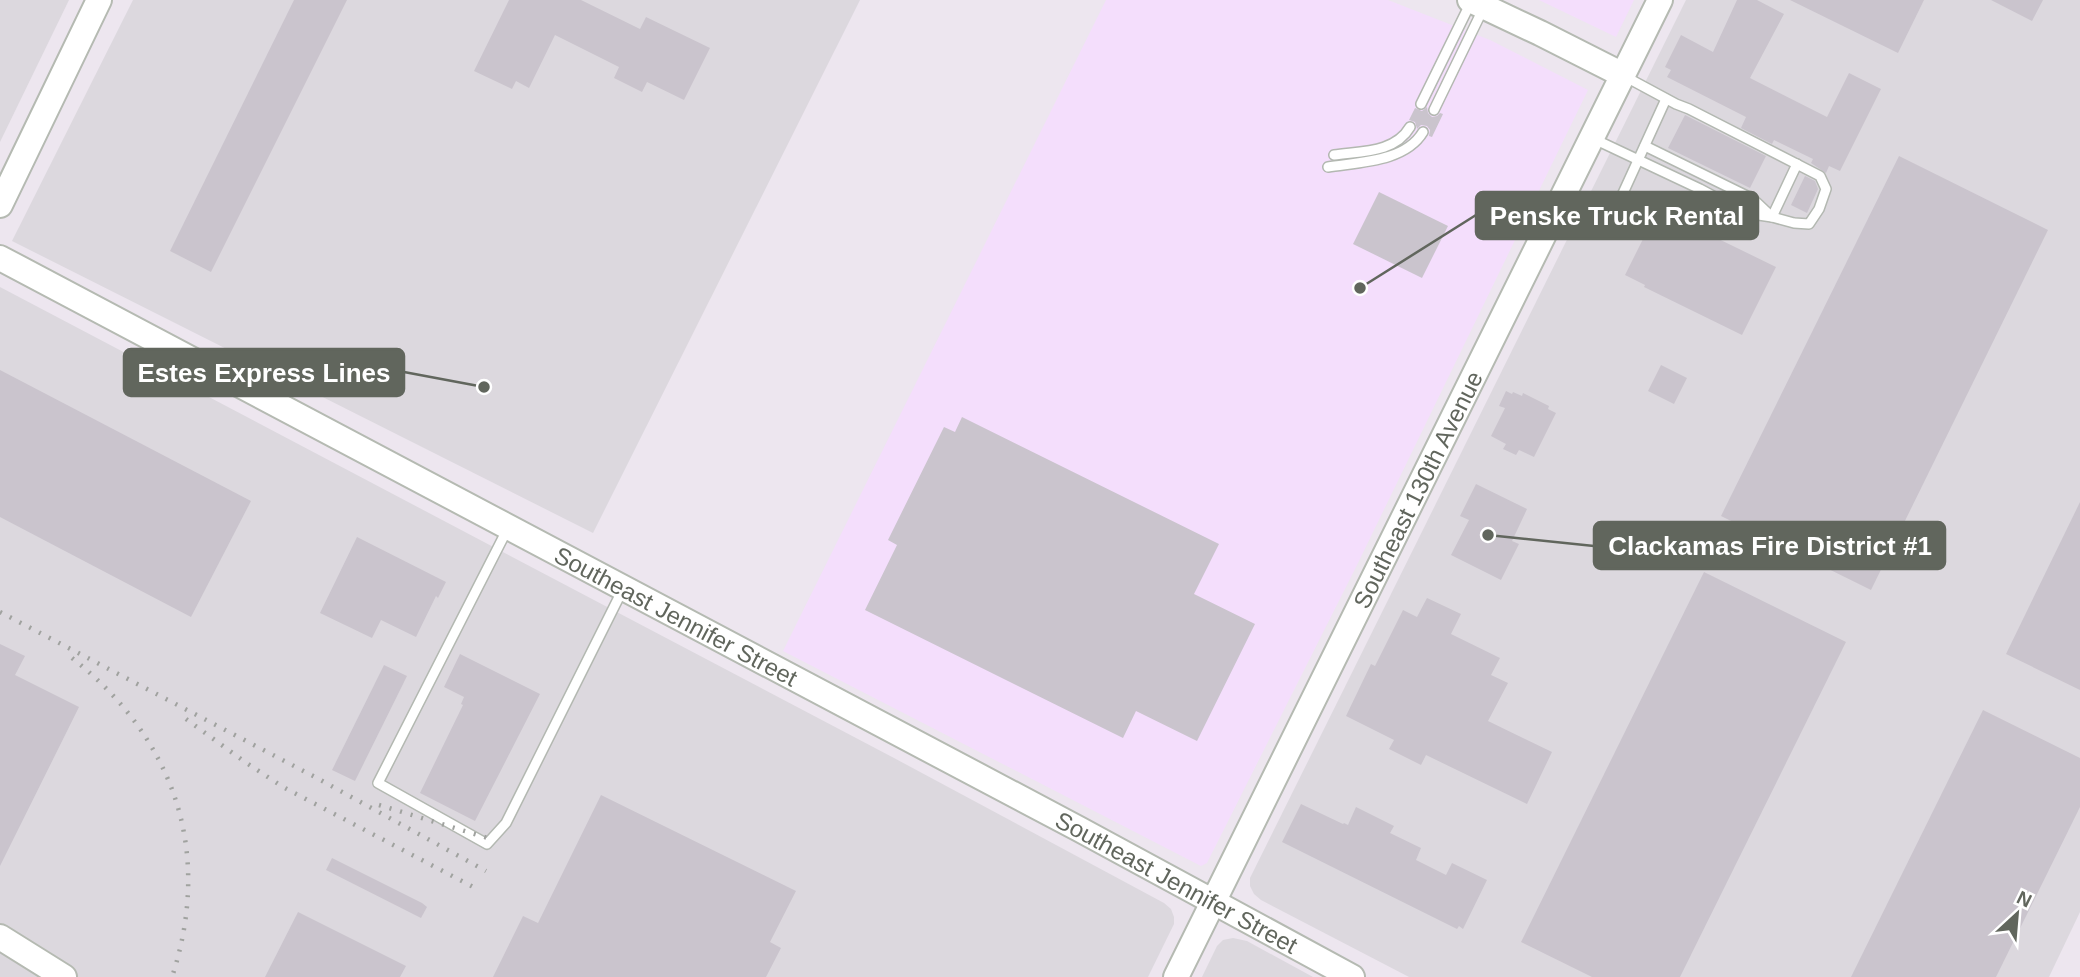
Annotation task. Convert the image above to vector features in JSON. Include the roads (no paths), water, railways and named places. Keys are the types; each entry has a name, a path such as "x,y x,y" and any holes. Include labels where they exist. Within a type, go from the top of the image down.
{"main road":[{"path":"0,205 99,0"},
{"name":"Southeast 130th Avenue","path":"1176,977 1660,0"},
{"path":"1475,2 1623,75"},
{"name":"Southeast Jennifer Street","path":"0,258 1214,901 1352,977"},
{"path":"0,937 64,977"}],"lane":[{"path":"1421,104 1475,2"},
{"path":"1434,110 1475,2"},
{"path":"1592,138 1745,213 1809,224 1819,209 1826,188 1820,176 1623,75"},
{"path":"1608,226 1666,99"},
{"path":"1334,155 1382,148 1395,143 1410,127"},
{"path":"1328,167 1383,158 1408,149 1418,142 1423,132"},
{"path":"1645,146 1753,199 1772,216"},
{"path":"1772,216 1797,164"},
{"path":"508,527 378,783 487,844 506,823 624,588"}],"railway":[{"path":"0,612 315,777 486,871"},
{"path":"72,658 108,690 137,724 160,762 176,801 186,842 188,886 184,931 172,977"},
{"path":"186,719 283,787 477,889"},
{"path":"379,805 491,839"}],"place":[{"name":"Penske Truck Rental","path":"1360,288"},
{"name":"Estes Express Lines","path":"484,387"},
{"name":"Clackamas Fire District #1","path":"1488,535"}]}
